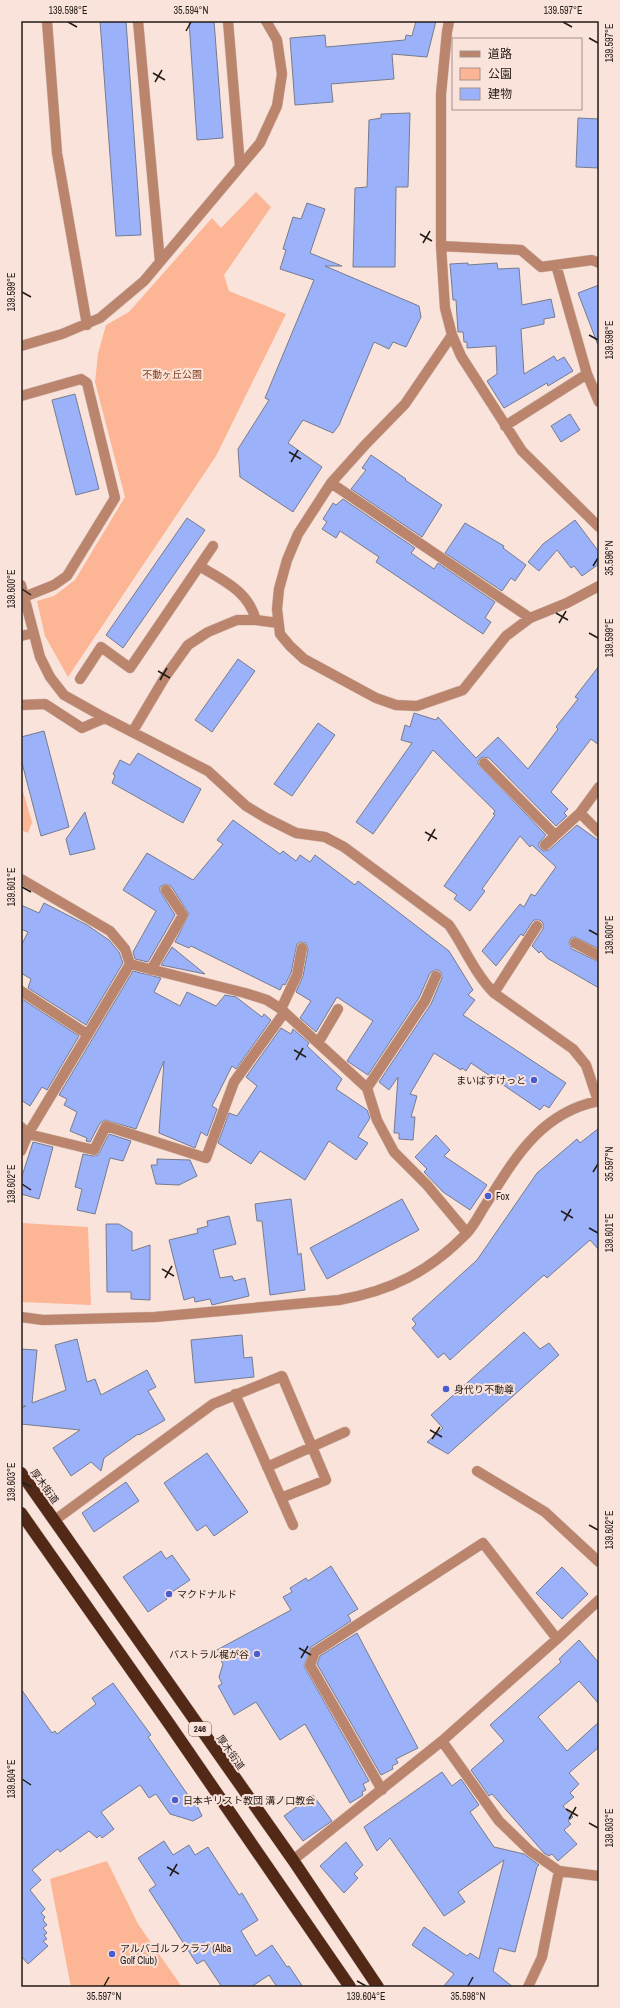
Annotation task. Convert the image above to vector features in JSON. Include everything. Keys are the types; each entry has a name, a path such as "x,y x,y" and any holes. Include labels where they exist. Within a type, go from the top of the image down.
{"highway":[{"name":"厚木街道","path":"21,1473 56,1520 100,1587 293,1860 378,1987"},
{"name":"246","path":"21,1513 350,1987"}],"street":[{"path":"47,21 58,152 87,325"},
{"path":"138,21 160,262"},
{"path":"228,21 240,166"},
{"path":"21,346 87,325 100,318 139,286 260,143 277,106 282,74 277,40 266,21"},
{"path":"450,21 447,32 449,67 441,94 441,246 445,308 452,335 461,356 522,451 599,527"},
{"path":"441,246 521,250 541,267 592,260 599,263"},
{"path":"556,265 587,374 599,402"},
{"path":"452,335 405,404 364,445 330,483 298,534 287,560 279,589 278,623 280,634 304,659 376,698 396,705 417,706 463,690 506,636 530,618 566,603 599,586"},
{"path":"505,426 587,374"},
{"path":"21,396 81,380 87,382 115,498 67,576 54,585 24,597"},
{"path":"330,483 530,618"},
{"path":"80,678 101,647 130,668 201,567 213,546"},
{"path":"201,567 239,591 252,607 256,620"},
{"path":"21,584 40,657 50,677 64,695 105,718 208,770 246,806 266,818 296,833 325,837 344,847 450,925 462,943 483,982 494,993 573,1049 586,1066 599,1101 578,1107 549,1122 525,1145 467,1233 422,1271 399,1284 365,1295 339,1300 155,1317 43,1320 21,1317"},
{"path":"133,731 165,677 188,645 208,632 237,620 256,620 278,623"},
{"path":"21,636 33,633"},
{"path":"21,705 45,704 82,728 105,718"},
{"path":"484,762 554,834"},
{"path":"545,845 554,834 580,813 599,786"},
{"path":"580,813 599,832"},
{"path":"21,879 110,931 124,949 130,964"},
{"path":"151,970 183,915 166,890"},
{"path":"494,993 537,926"},
{"path":"575,943 599,956"},
{"path":"24,1130 94,1150 106,1126 206,1158 234,1082 282,1011 297,975 302,948"},
{"path":"130,964 267,1000 282,1011 368,1088 377,1120 394,1152 427,1185 467,1233"},
{"path":"21,1152 24,1130 87,1034 130,964"},
{"path":"368,1088 425,1001 436,976"},
{"path":"21,991 87,1034"},
{"path":"318,1043 338,1010"},
{"path":"56,1520 213,1404 282,1376 326,1480 281,1498"},
{"path":"235,1394 293,1525"},
{"path":"267,1467 345,1432"},
{"path":"477,1471 545,1512 599,1562"},
{"path":"382,1790 310,1665 315,1652 483,1543 557,1639"},
{"path":"293,1860 442,1741 599,1600"},
{"path":"442,1741 500,1821 530,1851 559,1871 599,1876"},
{"path":"528,1987 542,1956 559,1871"}],"green space":[{"name":"不動ヶ丘公園","path":"256,192 271,207 224,275 229,291 286,314 216,456 68,677 45,636 37,601 54,596 75,580 125,497 95,382 98,354 106,325 129,312 212,218 221,228"},
{"path":"21,785 32,822 28,833 21,830"},
{"path":"21,1223 88,1227 91,1305 21,1302"},
{"name":"アルバゴルフクラブ (Alba Golf Club)","path":"107,1861 138,1924 182,1987 71,1987 50,1879"}],"building":[{"path":"100,21 126,21 141,235 116,236"},
{"path":"189,21 214,21 223,138 197,140"},
{"path":"416,21 436,21 427,57 392,54 394,79 331,84 333,102 295,105 290,38 325,35 326,47 405,40 406,35 412,36"},
{"path":"410,113 408,187 396,187 395,267 353,267 355,188 367,187 369,120 381,118 381,114"},
{"path":"578,118 599,119 599,168 576,167"},
{"path":"307,203 325,209 310,253 342,266 325,266 419,306 421,317 406,347 393,342 389,349 374,342 339,425 333,433 303,420 288,443 322,467 293,512 240,477 238,449 269,400 265,398 314,280 280,269 286,250 283,249 293,217 301,219"},
{"path":"468,263 468,265 497,263 498,269 519,268 522,305 551,299 555,317 544,319 544,324 521,329 524,374 554,356 557,361 564,357 573,371 548,386 547,383 504,408 487,381 497,374 496,346 467,348 467,342 464,342 463,332 458,332 456,300 453,300 450,264"},
{"path":"599,285 599,345 598,345 578,293"},
{"path":"75,394 99,489 76,495 52,400"},
{"path":"570,414 580,430 561,442 551,426"},
{"path":"371,455 442,505 422,537 351,489 366,470 362,468"},
{"path":"343,499 415,548 411,553 434,569 438,563 495,602 485,618 491,622 483,634 376,562 379,557 340,531 336,538 322,529 327,522 323,519 333,503 336,505"},
{"path":"187,518 205,530 123,648 106,635"},
{"path":"575,520 599,552 599,564 582,576 574,566 571,568 557,550 539,571 528,562 543,544"},
{"path":"465,523 504,546 503,548 526,565 515,581 511,578 502,591 445,553"},
{"path":"238,659 255,671 212,732 195,720"},
{"path":"599,666 599,745 591,739 551,792 568,809 564,813 567,816 556,826 489,758 482,757 478,761 478,764 546,835 539,843 539,847 543,851 549,850 577,825 599,841 599,949 575,937 571,938 569,943 572,949 599,962 599,988 547,958 541,951 539,953 532,946 543,929 543,923 540,920 534,920 532,922 523,936 521,934 496,966 482,951 520,904 524,907 531,894 535,896 556,867 532,845 530,847 520,836 482,889 485,891 470,911 454,899 457,895 444,886 495,815 493,814 495,811 433,750 373,834 356,822 412,743 401,740 405,725 410,727 414,713 436,720 438,717 476,758 498,737 528,769 558,729 556,727 578,699 575,697"},
{"path":"318,723 335,735 292,796 274,784"},
{"path":"44,731 69,827 41,836 21,759 21,737"},
{"path":"138,753 201,789 183,823 112,783 115,776 113,774 120,760 130,765"},
{"path":"85,812 95,849 70,855 66,839"},
{"path":"233,820 280,854 283,851 296,861 300,855 310,862 315,855 355,885 358,881 449,951 473,990 468,995 475,1000 463,1015 566,1083 549,1108 544,1105 540,1110 471,1063 466,1071 462,1068 461,1070 434,1053 410,1094 417,1096 411,1117 415,1117 413,1140 399,1139 399,1133 394,1133 398,1077 389,1090 379,1082 431,1004 442,978 441,972 438,970 430,973 419,998 368,1075 347,1061 373,1021 337,997 316,1032 300,1018 311,1001 296,992 303,976 308,949 306,943 300,942 297,944 291,973 285,985 283,984 280,990 191,946 189,948 175,942 189,914 171,886 165,884 160,887 160,891 175,915 148,962 135,959 133,952 156,911 123,890 147,853 193,880 223,844 217,840"},
{"path":"44,903 87,925 109,940 119,952 123,963 86,1025 28,988 31,979 21,973 21,946 28,932 21,929 21,905 39,913"},
{"path":"172,947 205,974 161,965"},
{"path":"133,971 161,978 154,992 180,1006 187,992 216,1006 225,995 236,997 262,1017 264,1014 271,1020 236,1069 232,1066 212,1106 217,1109 207,1136 201,1132 195,1148 159,1133 164,1061 136,1129 105,1120 100,1123 90,1142 86,1141 87,1138 70,1131 77,1112 64,1105 67,1099 59,1095"},
{"path":"22,999 79,1036 47,1090 42,1087 30,1106 21,1100"},
{"path":"281,1028 291,1034 293,1029 309,1043 307,1046 342,1079 336,1089 367,1110 370,1118 358,1137 368,1143 356,1160 329,1141 305,1180 260,1151 251,1164 218,1143 229,1113 237,1116 257,1086 246,1077"},
{"path":"599,1128 599,1250 590,1240 547,1278 544,1275 450,1360 444,1353 438,1358 412,1328 416,1324 412,1319 477,1260 537,1173 577,1139 580,1143"},
{"path":"109,1134 131,1141 123,1161 110,1158 95,1214 77,1210 82,1189 75,1187 83,1154 93,1156 98,1155"},
{"path":"436,1135 450,1150 444,1156 487,1185 470,1210 443,1192 424,1172 427,1169 415,1157"},
{"path":"33,1142 53,1147 39,1199 21,1194 21,1179"},
{"path":"157,1159 190,1160 197,1176 179,1185 156,1184 151,1165 157,1165"},
{"path":"291,1199 298,1255 301,1253 305,1290 270,1295 262,1221 257,1221 255,1204"},
{"path":"402,1199 419,1230 327,1279 310,1248"},
{"path":"229,1216 236,1244 213,1250 220,1278 232,1276 234,1281 245,1278 249,1296 212,1305 210,1299 195,1302 194,1297 184,1300 169,1240 198,1233 197,1229 208,1226 207,1221"},
{"path":"106,1224 119,1224 132,1232 132,1251 150,1245 150,1300 131,1299 131,1292 107,1292"},
{"path":"524,1332 540,1349 549,1343 559,1355 448,1454 427,1442 443,1428 431,1415"},
{"path":"242,1335 244,1358 252,1357 254,1377 195,1383 191,1340"},
{"path":"77,1339 87,1382 95,1379 101,1395 147,1370 156,1387 148,1391 165,1420 139,1435 138,1434 104,1458 101,1471 91,1462 71,1476 53,1448 80,1430 21,1424 21,1408 26,1406 21,1406 21,1349 37,1350 32,1403 66,1390 55,1345"},
{"path":"207,1453 248,1512 214,1536 206,1525 197,1531 164,1483"},
{"path":"126,1482 139,1501 94,1532 82,1513"},
{"path":"161,1551 166,1559 172,1555 190,1580 166,1596 167,1599 148,1612 123,1577"},
{"path":"331,1566 358,1609 348,1615 351,1621 311,1647 304,1666 369,1781 363,1784 366,1790 362,1792 363,1795 350,1803 305,1724 280,1740 256,1702 234,1715 218,1686 222,1684 219,1677 223,1664 215,1651 291,1610 283,1597 292,1592 290,1588 306,1578 308,1581"},
{"path":"562,1567 588,1594 562,1619 536,1593"},
{"path":"357,1633 418,1748 396,1759 398,1763 392,1766 393,1769 381,1775 317,1664 320,1656"},
{"path":"579,1640 599,1663 599,1704 579,1681 538,1717 567,1751 599,1722 599,1747 569,1773 579,1784 570,1793 574,1797 563,1806 573,1817 568,1821 571,1824 564,1830 577,1844 558,1861 552,1854 549,1856 544,1853 492,1794 489,1796 471,1770 504,1741 490,1725 561,1662 559,1659"},
{"path":"113,1683 151,1735 148,1737 190,1798 193,1797 202,1816 193,1821 170,1814 156,1794 149,1798 140,1785 101,1812 114,1829 102,1838 100,1835 97,1838 89,1831 60,1852 58,1849 55,1851 32,1870 41,1880 30,1890 45,1909 41,1913 45,1917 43,1920 47,1925 43,1928 47,1933 44,1935 47,1939 43,1941 48,1946 28,1964 21,1956 21,1689 52,1733 55,1731 57,1734 96,1704 92,1698"},
{"path":"442,1772 452,1786 461,1779 479,1805 470,1812 494,1847 524,1854 539,1865 537,1867 515,1952 499,1948 493,1971 513,1987 443,1987 454,1974 412,1945 424,1927 467,1956 470,1953 479,1959 504,1860 458,1892 465,1902 444,1916 390,1838 377,1851 364,1827"},
{"path":"313,1795 332,1821 303,1841 284,1816"},
{"path":"164,1841 173,1855 189,1845 195,1855 208,1847 239,1895 242,1893 258,1920 241,1931 256,1956 272,1945 287,1967 289,1966 303,1987 277,1987 269,1975 251,1987 222,1987 204,1960 197,1964 149,1890 156,1885 138,1858"},
{"path":"346,1842 363,1865 354,1874 358,1878 344,1893 320,1866"}],"place":[{"name":"まいばすけっと","path":"534,1080"},
{"name":"Fox","path":"488,1196"},
{"name":"身代り不動尊","path":"446,1389"},
{"name":"マクドナルド","path":"169,1594"},
{"name":"パストラル梶が谷","path":"257,1654"},
{"name":"日本キリスト教団 溝ノ口教会","path":"175,1800"},
{"name":"アルバゴルフクラブ (Alba Golf Club)","path":"112,1954"}]}
